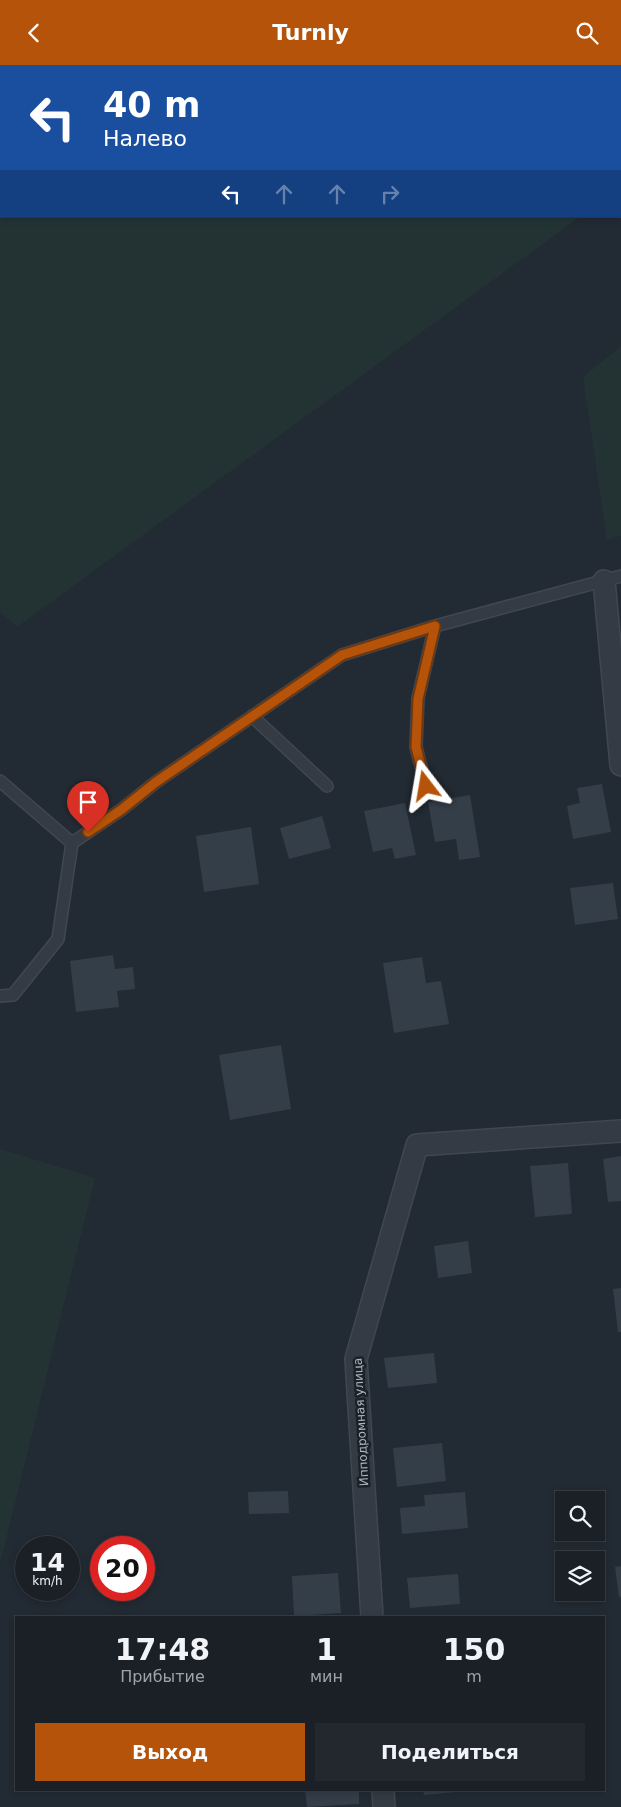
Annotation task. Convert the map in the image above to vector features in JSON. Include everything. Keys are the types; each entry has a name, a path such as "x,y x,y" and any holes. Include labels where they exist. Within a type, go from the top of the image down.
{"street":[{"path":"612,578 621,765"},
{"name":"Ипподромная улица","path":"372,1616 356,1359 416,1145 621,1131"},
{"path":"383,1791 384,1807"}],"lane":[{"path":"0,996 13,995 58,939 72,843 252,716 342,655 435,626 612,578"},
{"path":"426,786 416,747 418,699 435,626"},
{"path":"252,716 327,785"},
{"path":"0,781 72,843"}],"shaded area":[{"path":"0,217 580,217 17,627 0,612"},
{"path":"621,346 621,536 607,540 583,377"},
{"path":"0,1149 95,1178 0,1564"}],"building":[{"path":"602,784 611,832 573,839 567,806 580,803 577,788"},
{"path":"470,795 480,857 459,860 456,839 435,842 428,802"},
{"path":"405,803 416,855 395,859 392,848 373,852 364,811"},
{"path":"322,816 331,848 289,859 280,828"},
{"path":"251,827 259,884 204,892 196,836"},
{"path":"613,883 618,919 575,925 570,888"},
{"path":"113,955 115,969 133,967 135,989 117,991 119,1007 76,1012 70,961"},
{"path":"422,957 426,983 441,981 449,1024 394,1033 383,963"},
{"path":"281,1045 291,1109 230,1120 219,1055"},
{"path":"621,1156 621,1201 608,1202 603,1159"},
{"path":"568,1163 572,1214 535,1217 530,1166"},
{"path":"468,1241 472,1273 438,1278 434,1246"},
{"path":"621,1288 621,1332 618,1332 613,1289"},
{"path":"434,1353 437,1383 388,1388 384,1358"},
{"path":"442,1443 446,1481 397,1487 393,1448"},
{"path":"288,1491 289,1513 249,1514 248,1492"},
{"path":"465,1492 468,1528 402,1534 400,1508 425,1506 424,1495"},
{"path":"621,1566 621,1597 619,1597 615,1567"},
{"path":"338,1573 341,1613 294,1616 292,1576"},
{"path":"458,1574 460,1604 410,1608 407,1578"},
{"path":"305,1791 359,1791 359,1804 307,1807"},
{"path":"423,1791 456,1791 456,1792 424,1795"}],"route":[{"path":"88,832 121,810 156,782 342,655 435,626 418,699 416,747 426,786"}]}
